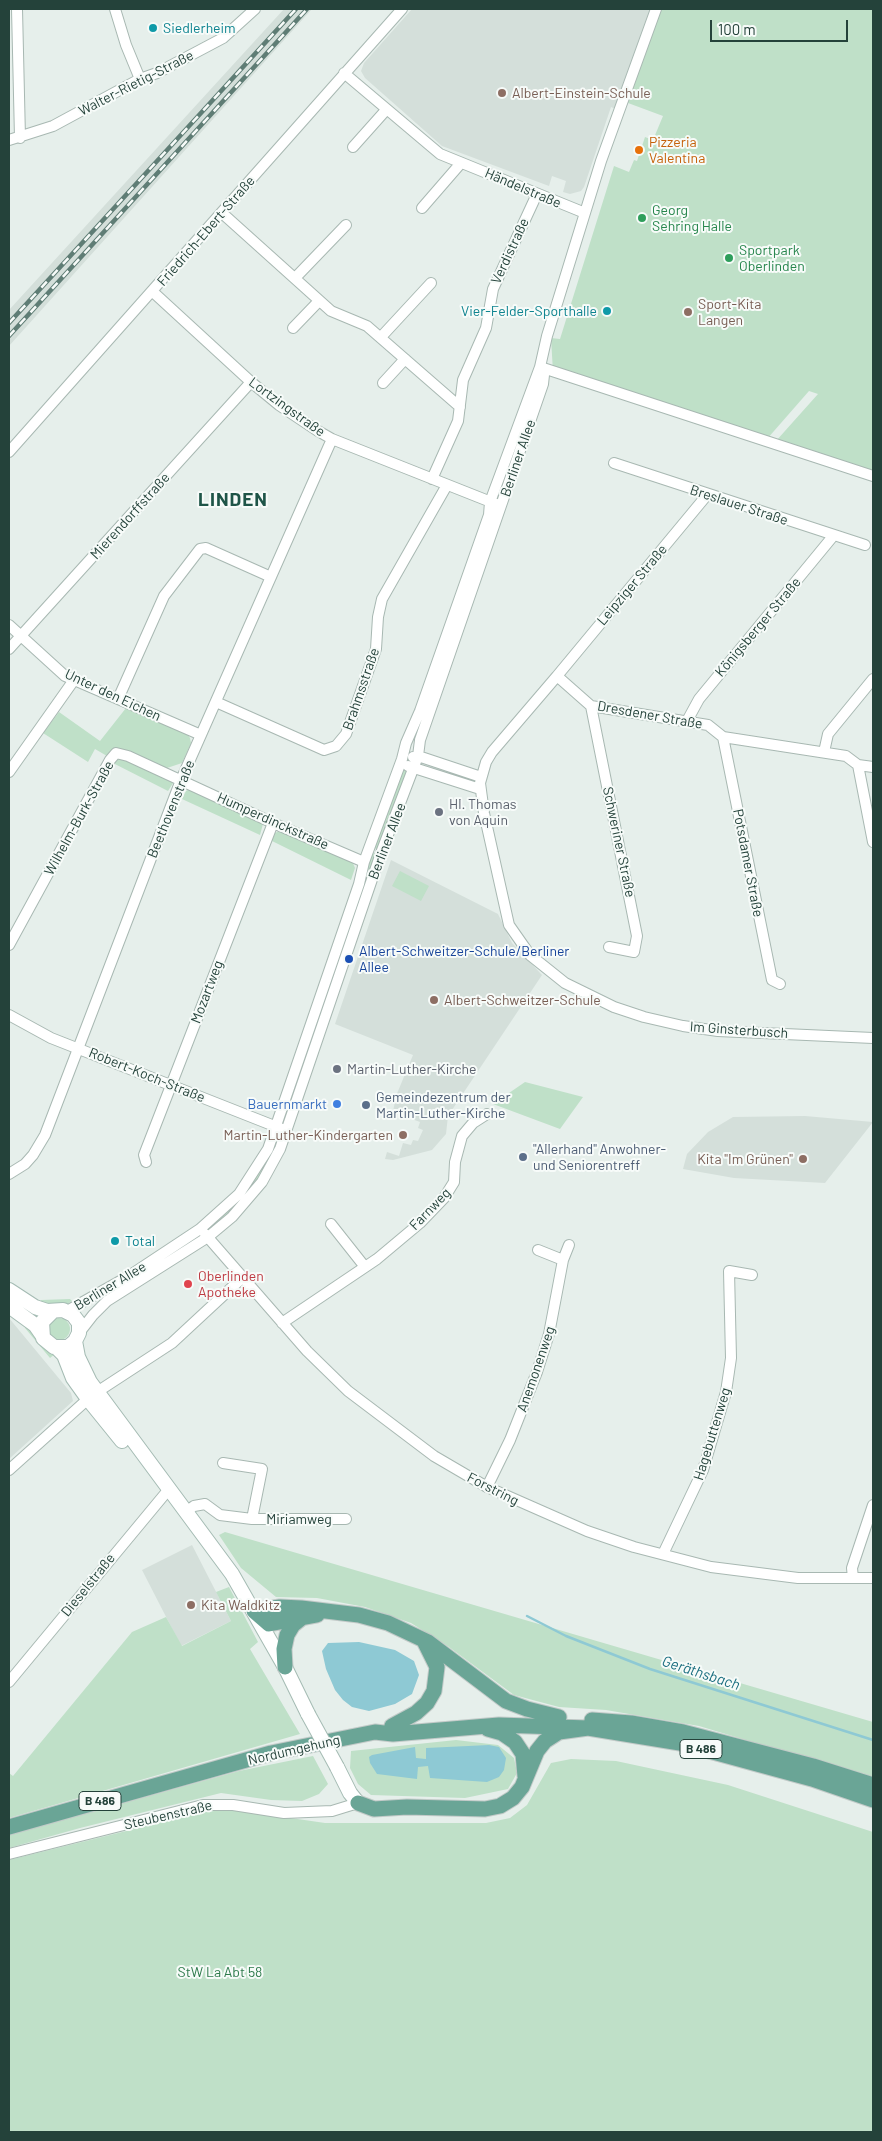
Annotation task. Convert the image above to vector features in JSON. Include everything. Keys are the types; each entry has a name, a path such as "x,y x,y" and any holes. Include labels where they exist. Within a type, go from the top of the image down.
{"main road":[{"path":"9,1290 27,1303 52,1312 67,1311 76,1319 81,1365 92,1396 114,1432 169,1489"},
{"path":"9,1306 35,1325 46,1343 57,1348 64,1355 73,1378 98,1401 107,1406 217,1551 254,1611 350,1793 358,1803 374,1809 407,1807 492,1808 507,1803 522,1787 537,1751 544,1741 559,1732 588,1728"},
{"path":"42,1335 43,1320 52,1312"},
{"path":"57,1348 68,1347 77,1337"},
{"path":"254,1611 301,1608 343,1613 388,1622 417,1636 506,1701 528,1709 559,1716"},
{"path":"254,1611 269,1624 304,1616 343,1613"},
{"path":"285,1667 284,1649 287,1635 293,1625 304,1616"},
{"path":"392,1726 416,1713 427,1703 434,1692 437,1667 429,1649 417,1636"},
{"name":"B 486","path":"375,1732 392,1726 470,1718 559,1716 631,1723 682,1732 813,1766 873,1785"},
{"name":"Nordumgehung","path":"9,1827 272,1753 375,1732 393,1734 471,1726 532,1725 588,1728"},
{"path":"471,1726 494,1730 515,1742 524,1761 522,1787"},
{"name":"B 486","path":"588,1728 680,1743 812,1779 873,1800"}],"street":[{"path":"17,9 20,138"},
{"path":"115,9 126,45 140,79"},
{"name":"Walter-Rietig-Straße","path":"9,140 53,126 140,79 157,73 223,38 254,9"},
{"name":"Friedrich-Ebert-Straße","path":"9,452 402,9"},
{"name":"Berliner Allee","path":"77,1337 92,1315 107,1301 200,1229 239,1194 265,1155 360,884 364,862 402,761 406,743 420,711 489,514 490,502 540,367 547,336 585,213 656,9"},
{"name":"Händelstraße","path":"344,73 433,150 585,213"},
{"path":"353,147 386,110"},
{"path":"422,208 461,163"},
{"name":"Verdistraße","path":"432,479 456,428 463,380 486,328 493,289 537,194"},
{"path":"222,213 319,301 335,314 367,326 460,407"},
{"path":"295,278 346,225"},
{"path":"381,337 431,283"},
{"name":"Lortzingstraße","path":"152,292 251,382 294,415 332,439 501,506"},
{"path":"293,328 319,301"},
{"path":"383,383 405,359"},
{"path":"540,367 873,476"},
{"name":"Berliner Allee","path":"67,1311 208,1237 232,1217 252,1195 272,1165 287,1131 348,948 414,768 420,740 544,382 540,367"},
{"name":"Mierendorffstraße","path":"9,649 251,382"},
{"name":"Beethovenstraße","path":"9,1174 25,1164 41,1141 181,780 332,439"},
{"name":"Breslauer Straße","path":"614,462 707,495 865,545"},
{"name":"Brahmsstraße","path":"216,702 324,750 336,746 346,734 376,649 378,617 382,599 447,485"},
{"name":"Leipziger Straße","path":"557,676 707,495"},
{"name":"Königsberger Straße","path":"687,721 699,699 834,535"},
{"path":"118,699 164,596 200,550 206,548 271,577"},
{"name":"Unter den Eichen","path":"9,625 65,676 201,735"},
{"path":"402,761 418,756 481,777 492,752 557,676"},
{"name":"Dresdener Straße","path":"557,676 591,706 708,725 723,737 846,756 858,764 873,767"},
{"path":"9,772 74,680"},
{"path":"824,752 828,734 873,680"},
{"name":"Schweriner Straße","path":"591,706 637,936 634,952 608,947"},
{"name":"Potsdamer Straße","path":"723,737 772,980 780,984"},
{"name":"Wilhelm-Burk-Straße","path":"9,946 114,754 128,756 181,780"},
{"path":"402,761 414,768 480,789"},
{"path":"858,764 873,842"},
{"name":"Im Ginsterbusch","path":"481,777 480,789 484,813 509,925 530,955 565,983 614,1007 644,1017 683,1026 718,1031 873,1038"},
{"name":"Humperdinckstraße","path":"181,780 273,823 364,862"},
{"name":"Mozartweg","path":"146,1162 144,1155 273,823"},
{"name":"Robert-Koch-Straße","path":"9,1015 45,1035 287,1131"},
{"name":"Farnweg","path":"282,1323 365,1267 420,1223 448,1194 454,1182 455,1162 462,1136 473,1123 487,1114"},
{"path":"331,1224 365,1267"},
{"name":"Forstring","path":"200,1229 332,1377 367,1407 434,1456 486,1487 587,1531 662,1554 750,1574 798,1578 873,1578"},
{"name":"Anemonenweg","path":"486,1487 510,1440 537,1372 557,1302 563,1260 569,1245"},
{"path":"538,1250 563,1260"},
{"name":"Hagebuttenweg","path":"662,1554 703,1470 726,1392 731,1358 729,1271 752,1275"},
{"path":"9,1470 92,1396 172,1343 242,1278"},
{"name":"Miriamweg","path":"223,1463 262,1469 252,1519"},
{"name":"Dieselstraße","path":"9,1682 169,1489"},
{"name":"Miriamweg","path":"187,1511 194,1506 206,1504 220,1515 252,1519 346,1519"},
{"path":"853,1578 852,1568 873,1505"},
{"name":"Steubenstraße","path":"9,1854 203,1805 233,1805 284,1813 332,1811 358,1803"}],"shaded area":[{"path":"284,9 312,9 9,346 9,310"},
{"name":"Albert-Einstein-Schule","path":"412,9 653,9 618,110 611,107 581,191 570,194 563,192 566,181 552,176 549,186 442,146 365,78 361,71 364,63"},
{"name":"Albert-Schweitzer-Schule","path":"391,860 498,914 512,943 542,975 448,1116 446,1134 432,1150 393,1160 385,1159 387,1152 399,1156 403,1143 411,1145 413,1140 418,1141 423,1130 418,1128 420,1122 393,1112 396,1096 413,1055 335,1024"},
{"path":"805,1116 873,1122 825,1183 734,1178 683,1169 687,1154 708,1132 733,1117"},
{"path":"9,1318 71,1393 73,1401 9,1459"},
{"name":"Kita Waldkitz","path":"192,1545 231,1621 181,1646 142,1570"}],"green space":[{"name":"Sportpark Oberlinden","path":"661,9 873,9 873,476 776,441 818,394 809,391 767,439 553,372 551,338 560,339 614,166 629,172 634,160 637,161 645,137 653,140 663,116 628,103"},
{"path":"126,708 188,735 190,738 191,743 182,763 167,768 163,775 175,780 168,791 105,759 107,756 95,749 88,762 43,733 59,712 100,741"},
{"path":"404,769 409,771 380,850 374,848"},
{"path":"190,789 260,820 263,824 260,835 182,799 186,791"},
{"path":"281,830 352,861 355,868 351,880 272,841 275,833"},
{"path":"371,852 378,855 347,942 343,940"},
{"path":"400,871 429,886 421,901 392,886"},
{"path":"340,949 345,951 289,1112 284,1110"},
{"path":"525,1082 583,1097 560,1129 493,1104"},
{"path":"277,1134 282,1138 251,1191 220,1223 217,1219"},
{"path":"70,1299 72,1301 67,1304 39,1304 41,1300"},
{"path":"59,1318 67,1321 70,1329 67,1337 59,1340 51,1337 48,1329 51,1321"},
{"path":"28,1324 55,1354 50,1358 25,1328"},
{"path":"225,1532 873,1722 873,1778 699,1726 606,1710 559,1707 514,1695 449,1647 411,1623 365,1607 317,1598 276,1597 241,1568 219,1535"},
{"path":"229,1587 258,1642 250,1649 300,1734 9,1818 9,1773 13,1776 132,1632 166,1617 182,1646 231,1621 216,1592"},
{"path":"456,1740 498,1745 514,1758 517,1773 508,1789 465,1798 371,1795 358,1784 350,1768 351,1751"},
{"path":"313,1756 328,1784 319,1794 302,1801 271,1800 221,1793 80,1828 9,1848 9,1835 239,1771"},
{"name":"StW La Abt 58","path":"571,1759 616,1761 728,1785 873,1832 873,2132 9,2132 9,1860 199,1813 229,1809 325,1823 486,1823 510,1818 527,1805 551,1763"}],"water":[{"path":"359,1642 395,1650 414,1661 419,1675 412,1694 395,1704 369,1711 352,1707 343,1700 335,1690 326,1669 322,1651 328,1643"},
{"path":"489,1745 499,1747 506,1758 504,1770 499,1777 487,1782 430,1778 428,1766 418,1767 417,1779 377,1774 370,1763 369,1757 415,1747 416,1758 426,1759 426,1748"}],"waterway":[{"name":"Geräthsbach","path":"527,1616 566,1636 650,1669 873,1740"}],"railway":[{"path":"9,323 296,9"},
{"path":"9,336 307,9"}],"place":[{"name":"Siedlerheim","path":"153,28"},
{"name":"Albert-Einstein-Schule","path":"502,93"},
{"name":"Pizzeria Valentina","path":"639,150"},
{"name":"Georg Sehring Halle","path":"642,218"},
{"name":"Sportpark Oberlinden","path":"729,258"},
{"name":"Vier-Felder-Sporthalle","path":"607,311"},
{"name":"Sport-Kita Langen","path":"688,312"},
{"name":"Hl. Thomas von Aquin","path":"439,812"},
{"name":"Albert-Schweitzer-Schule/Berliner Allee","path":"349,959"},
{"name":"Albert-Schweitzer-Schule","path":"434,1000"},
{"name":"Martin-Luther-Kirche","path":"337,1069"},
{"name":"Bauernmarkt","path":"337,1104"},
{"name":"Gemeindezentrum der Martin-Luther-Kirche","path":"366,1105"},
{"name":"Martin-Luther-Kindergarten","path":"403,1135"},
{"name":"\"Allerhand\" Anwohner- und Seniorentreff","path":"523,1157"},
{"name":"Kita \"Im Grünen\"","path":"803,1159"},
{"name":"Total","path":"115,1241"},
{"name":"Oberlinden Apotheke","path":"188,1284"},
{"name":"Kita Waldkitz","path":"191,1605"}],"district":[{"name":"LINDEN","path":"233,500"}]}
